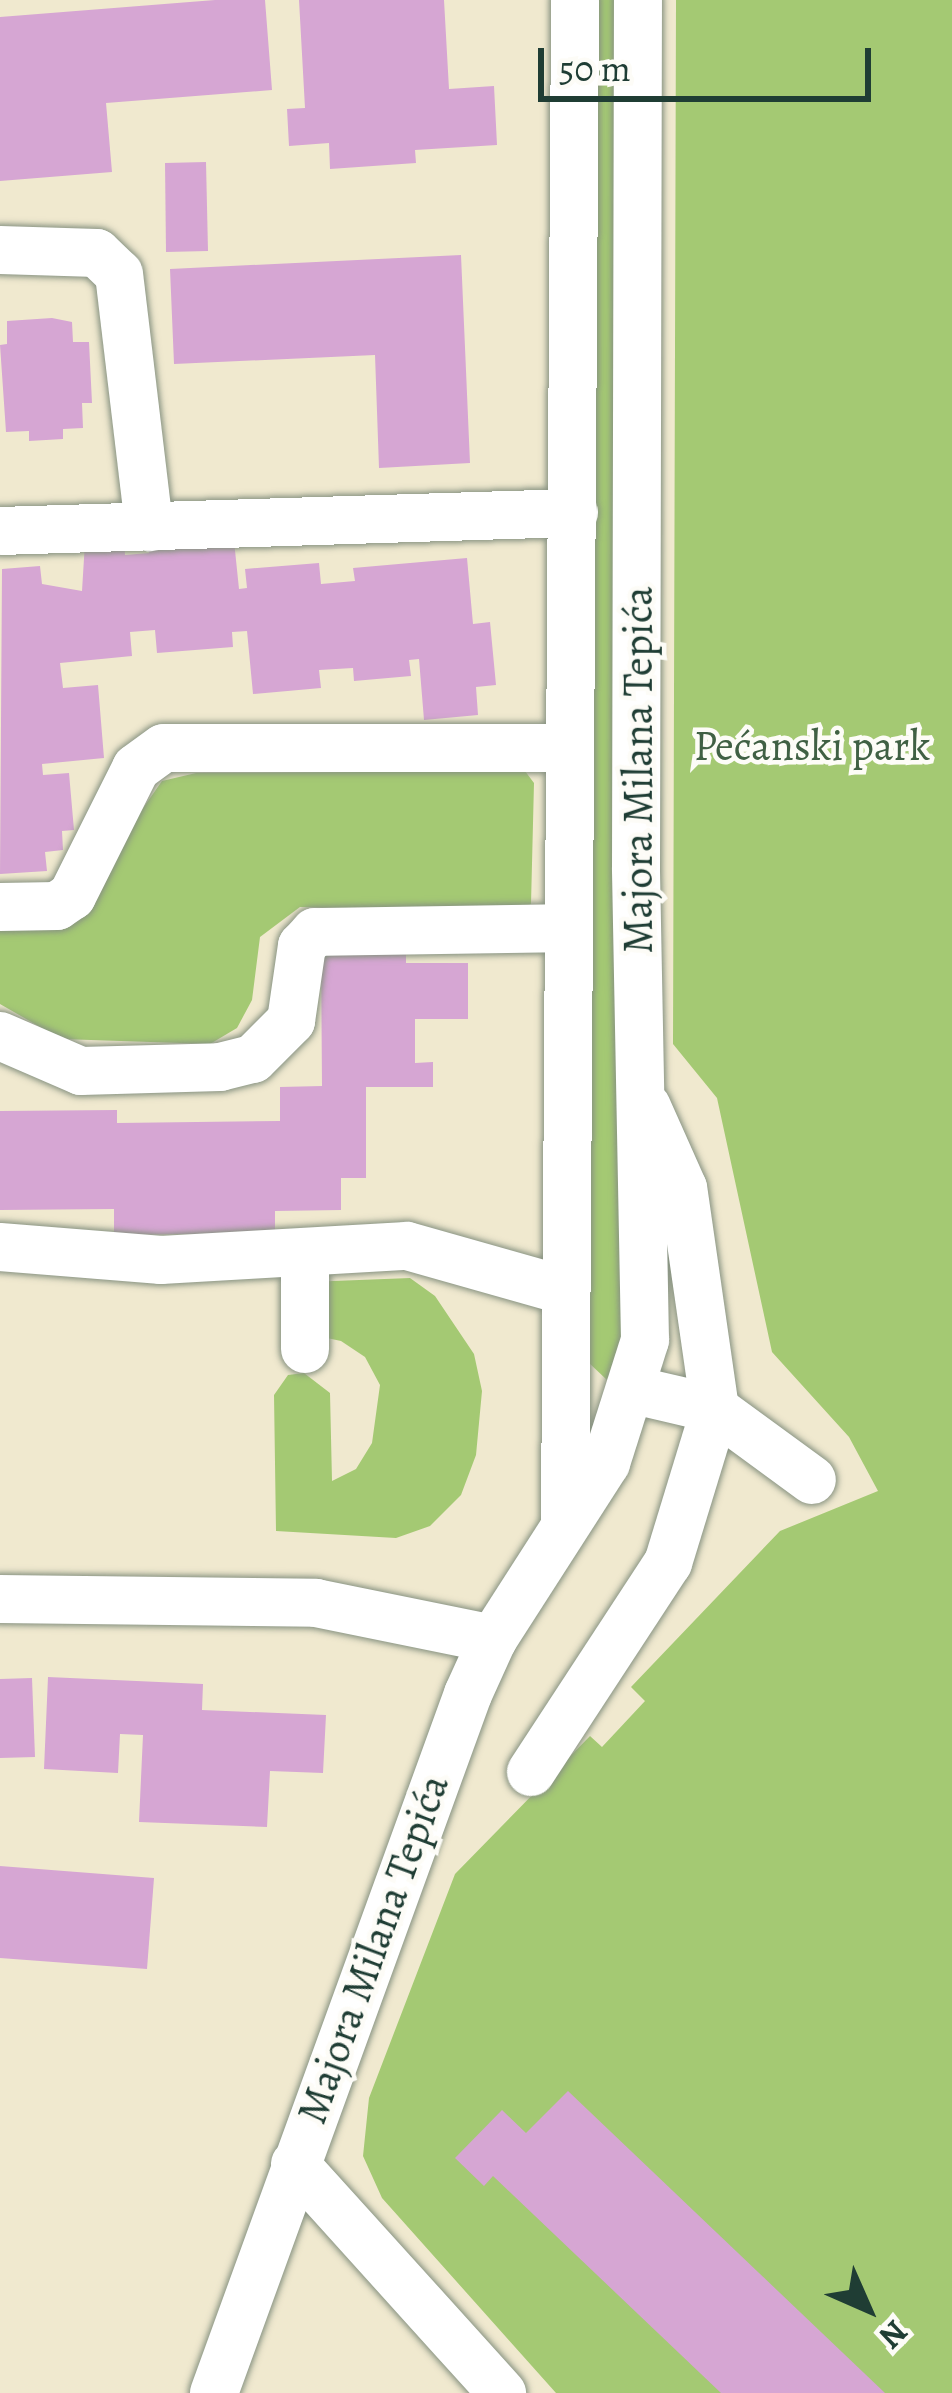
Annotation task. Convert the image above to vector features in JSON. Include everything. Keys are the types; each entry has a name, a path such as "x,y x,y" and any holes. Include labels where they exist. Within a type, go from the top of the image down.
{"street":[{"name":"Majora Milana Tepića","path":"565,1521 575,0"},
{"name":"Majora Milana Tepića","path":"214,2393 493,1639 606,1463 634,1390 645,1340 638,1086 638,0"},
{"path":"0,250 97,253 119,274 149,527"},
{"path":"0,531 574,513"},
{"path":"0,907 57,906 72,896 136,768 164,748 570,748"},
{"path":"0,1036 81,1071 220,1067 253,1060 292,1021 302,946 315,932 567,928"},
{"path":"531,1772 668,1563 716,1409 683,1188 638,1086"},
{"path":"0,1247 161,1260 305,1257 407,1246 566,1291"},
{"path":"305,1257 305,1349"},
{"path":"634,1390 716,1409 812,1480"},
{"path":"0,1598 316,1603 493,1639"},
{"path":"295,2164 502,2393"}],"green space":[{"path":"591,0 621,0 625,1354 607,1380 588,1362"},
{"name":"Pećanski park","path":"676,0 952,0 952,2393 556,2393 382,2198 363,2156 369,2098 455,1874 590,1736 602,1747 645,1701 631,1687 780,1531 878,1491 849,1437 772,1352 717,1098 673,1044"},
{"path":"525,771 534,783 531,904 519,912 300,907 260,937 252,1000 237,1028 210,1044 61,1039 0,1004 0,926 141,811 162,781 196,773"},
{"path":"410,1278 435,1296 474,1354 482,1391 476,1455 461,1495 430,1526 396,1538 276,1531 274,1395 288,1375 304,1373 330,1393 332,1481 356,1469 372,1443 380,1385 365,1357 341,1341 308,1334 308,1282"}],"building":[{"path":"265,0 272,90 106,103 112,172 0,181 0,17"},
{"path":"299,0 444,0 449,89 494,86 497,145 415,150 416,163 330,169 329,143 289,146 287,109 305,108"},
{"path":"206,162 208,251 166,252 165,163"},
{"path":"461,255 470,463 379,468 375,355 174,364 170,269"},
{"path":"52,318 72,322 73,342 89,342 92,403 82,403 83,428 63,429 63,439 29,441 29,431 6,432 0,345 7,344 7,321"},
{"path":"233,531 239,589 247,588 245,569 319,563 321,584 355,581 353,568 467,558 473,624 490,622 496,685 476,687 478,715 424,720 419,659 409,660 411,676 354,681 353,668 319,670 321,688 253,694 247,631 232,632 233,647 157,653 155,630 130,632 132,656 60,663 63,688 98,685 104,758 42,764 43,775 69,773 74,830 62,831 63,850 45,852 47,871 0,874 2,569 40,566 42,584 82,591 85,542 124,539 125,555 149,553 147,539"},
{"path":"406,947 406,963 468,963 468,1019 415,1019 415,1063 433,1062 433,1087 366,1087 366,1178 341,1178 341,1210 275,1211 275,1233 114,1235 114,1209 0,1210 0,1111 117,1110 117,1123 280,1121 280,1087 322,1086 321,949"},
{"path":"48,1677 203,1684 202,1710 326,1715 323,1773 270,1771 267,1827 139,1822 143,1735 120,1734 118,1773 44,1769"},
{"path":"32,1678 35,1757 0,1758 0,1679"},
{"path":"0,1866 154,1878 147,1969 0,1958"},
{"path":"568,2091 885,2393 721,2393 493,2176 484,2186 455,2158 502,2110 526,2133"}]}
